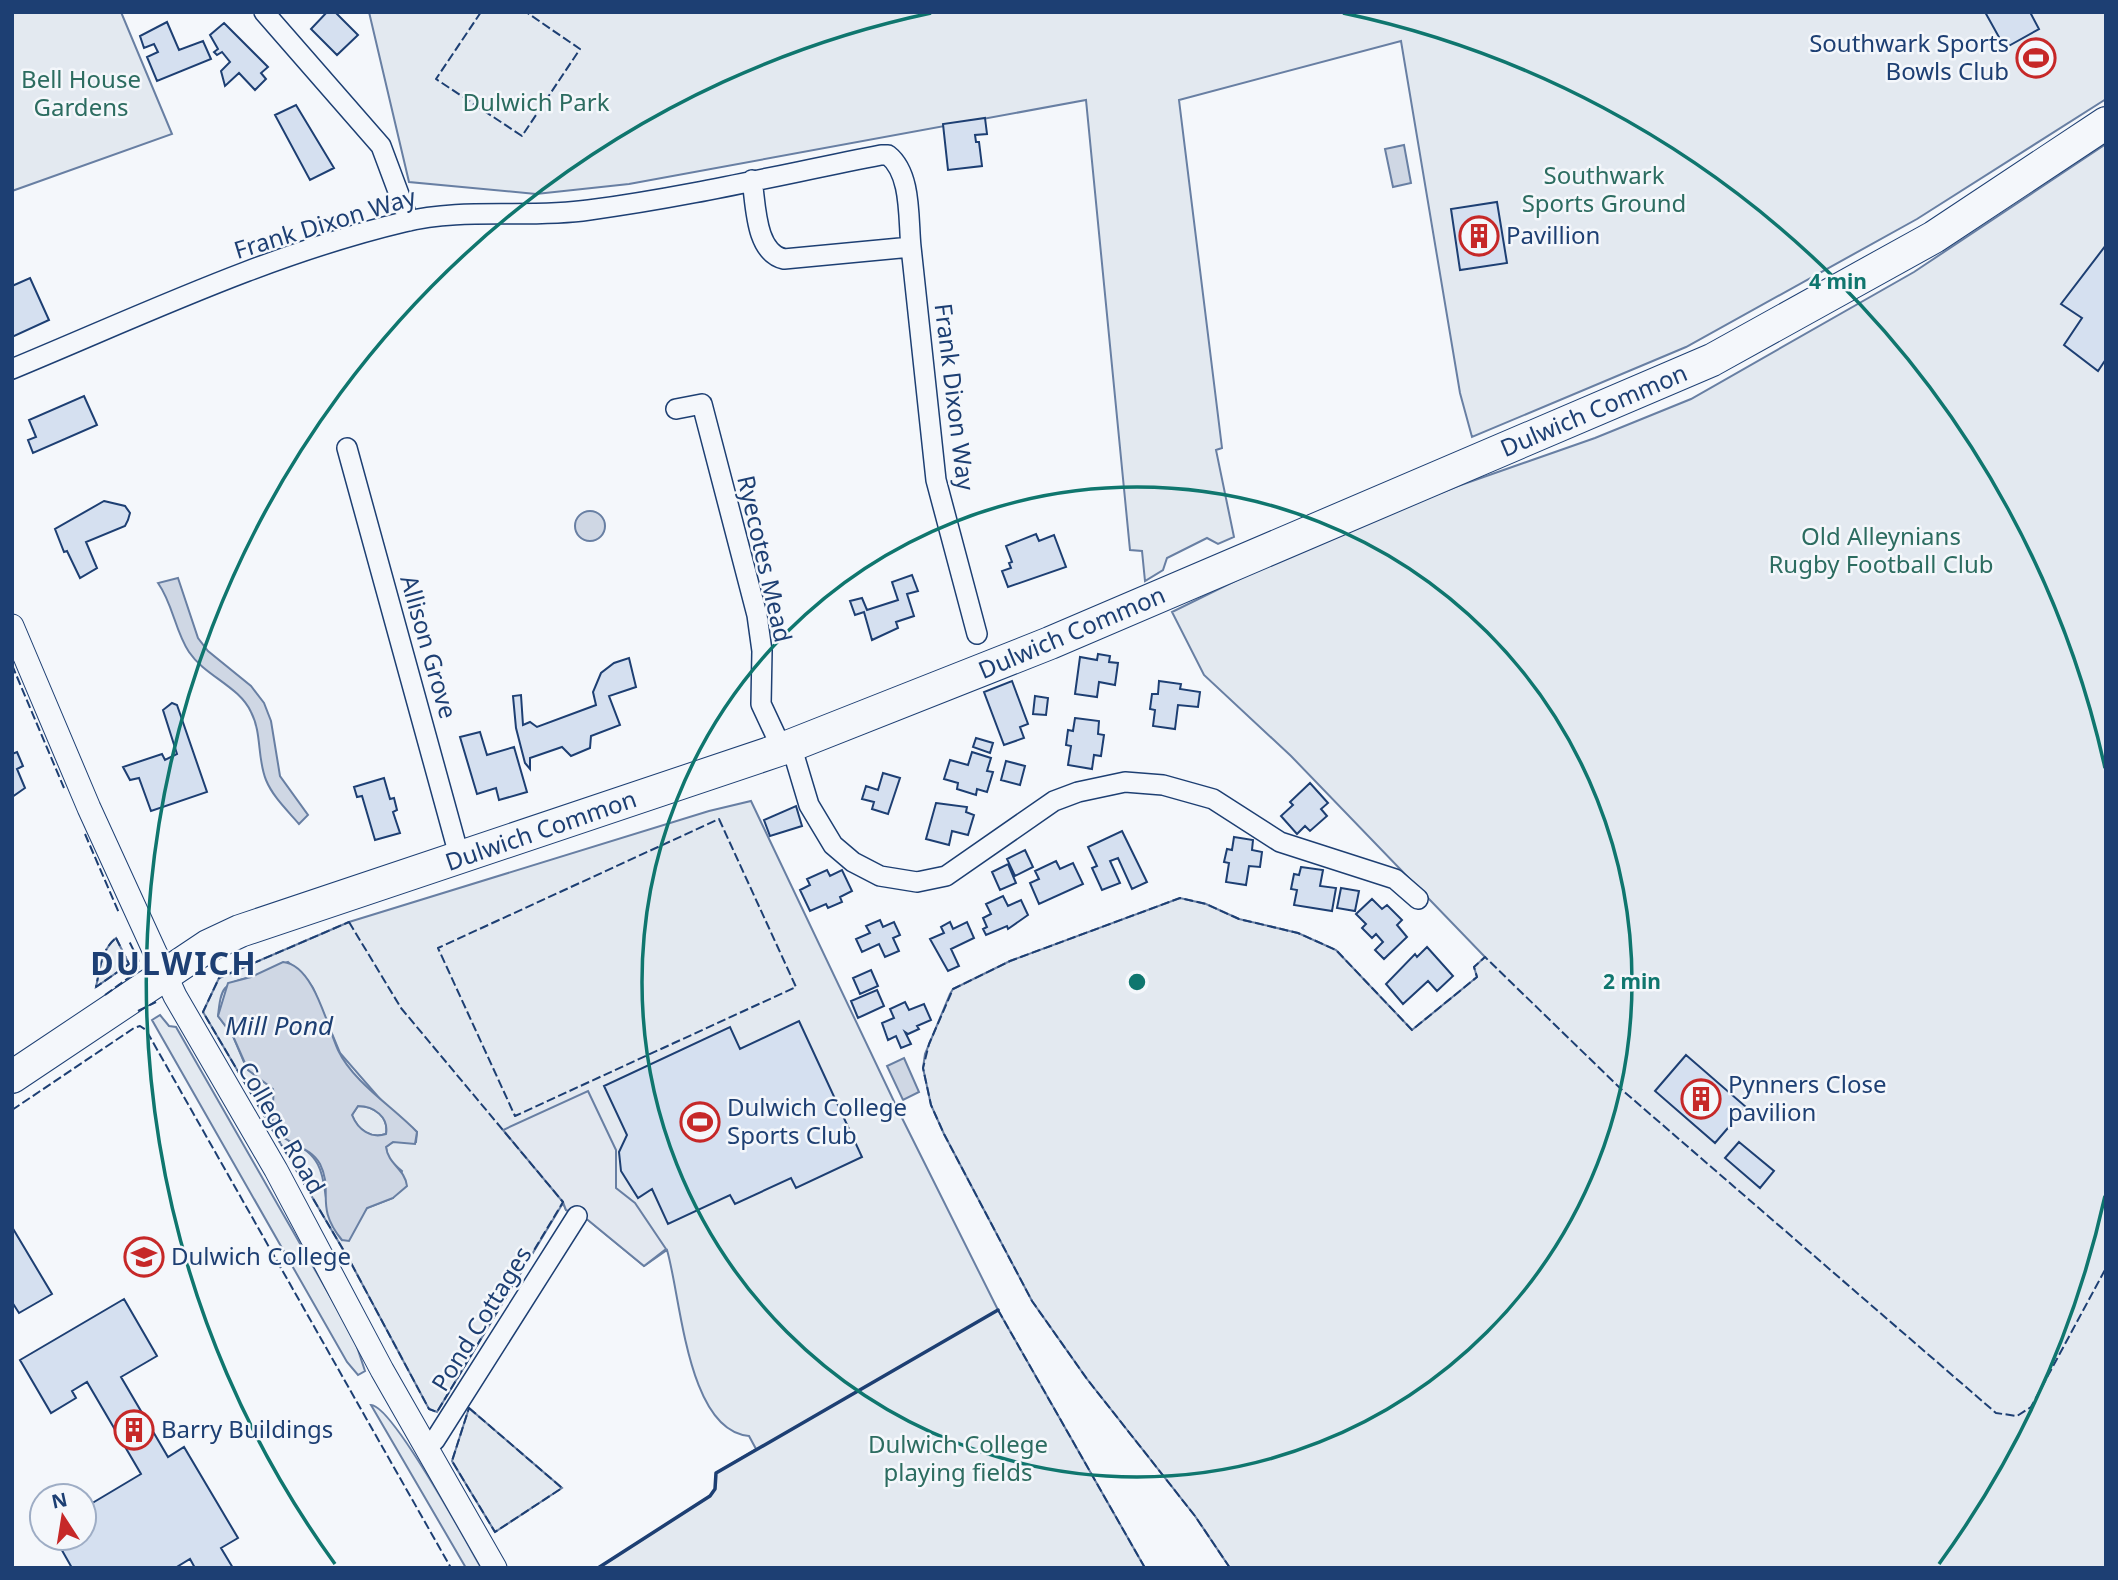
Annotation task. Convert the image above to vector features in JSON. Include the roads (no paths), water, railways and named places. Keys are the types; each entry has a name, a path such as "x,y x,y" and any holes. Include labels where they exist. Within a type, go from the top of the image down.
{"highway":[{"name":"Dulwich Common","path":"12,1077 208,946 274,918 460,859 787,747 1050,643 1712,360 1934,237 2106,124"}],"street":[{"path":"264,12 382,146 409,220"},
{"name":"Frank Dixon Way","path":"12,369 244,273 409,220 444,216 539,215 589,211 888,155 900,167 905,184 936,480 976,634"},
{"path":"752,180 764,247 772,257 784,259 911,247"},
{"name":"Ryecotes Mead","path":"677,409 702,404 757,615 762,651 761,704 787,747"},
{"name":"Allison Grove","path":"347,448 460,859"},
{"name":"College Road","path":"12,626 89,808 165,974 495,1568"},
{"path":"787,747 808,805 833,845 853,862 880,876 917,882 946,876 981,855 1054,802 1078,792 1125,782 1163,785 1213,799 1280,842 1395,879 1418,899"},
{"name":"Pond Cottages","path":"426,1447 435,1440 577,1216"}],"water":[{"path":"1404,145 1411,183 1393,187 1385,149"},
{"path":"590,511 601,515 605,526 601,537 590,541 579,537 575,526 579,515"},
{"path":"178,578 198,638 208,651 251,686 264,703 271,721 280,776 308,815 299,824 276,798 266,780 257,728 246,703 204,668 184,644 158,583"},
{"name":"Mill Pond","path":"283,962 294,966 303,974 318,998 345,1062 363,1083 417,1132 415,1144 393,1142 386,1147 407,1186 393,1198 367,1208 349,1241 342,1240 329,1218 324,1174 320,1164 309,1152 287,1140 276,1130 272,1118 273,1089 248,1070 233,1036 218,1016 228,983 251,977","holes":["358,1106 375,1110 383,1118 386,1134 370,1134 358,1125 352,1115"]},
{"path":"904,1058 919,1092 903,1100 887,1066"}],"place":[{"name":"Southwark Sports Bowls Club","path":"2036,58"},
{"name":"Pavillion","path":"1479,236"},
{"name":"Pynners Close pavilion","path":"1701,1099"},
{"name":"Dulwich College Sports Club","path":"700,1122"},
{"name":"Dulwich College","path":"144,1257"},
{"name":"Barry Buildings","path":"134,1430"}],"district":[{"name":"DULWICH","path":"174,964"}],"park label":[{"name":"Bell House Gardens","path":"81,94"},
{"name":"Dulwich Park","path":"536,103"},
{"name":"Southwark Sports Ground","path":"1604,190"},
{"name":"Old Alleynians Rugby Football Club","path":"1881,551"},
{"name":"Dulwich College playing fields","path":"958,1459"}]}
